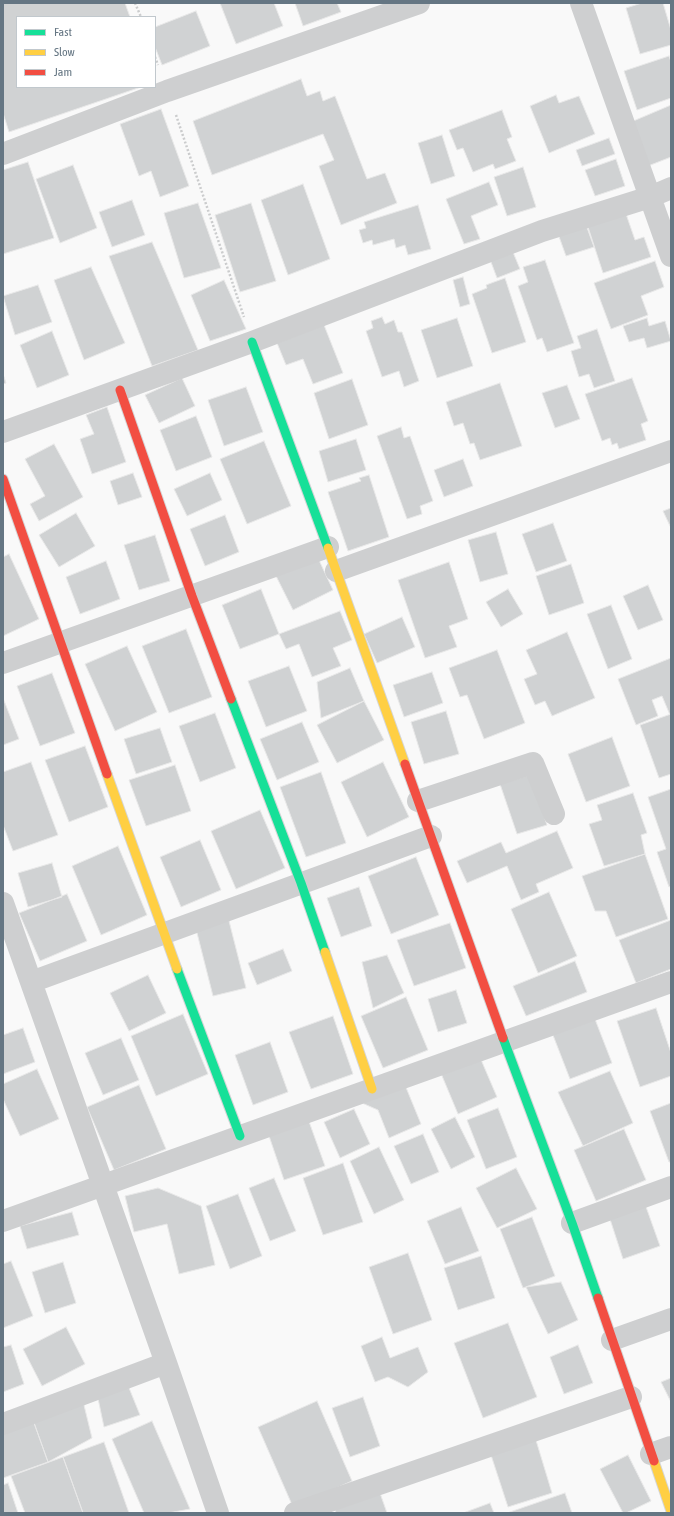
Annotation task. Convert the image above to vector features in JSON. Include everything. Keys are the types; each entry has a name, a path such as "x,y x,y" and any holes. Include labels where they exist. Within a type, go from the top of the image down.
{"street":[{"path":"3,154 168,91 419,3"},
{"path":"581,3 671,256"},
{"path":"3,432 252,342 542,231 650,197 671,188"},
{"path":"252,342 328,547 504,1042 572,1223 631,1397 661,1450 671,1511"},
{"path":"120,390 192,596 301,883 372,1089"},
{"path":"336,571 671,451"},
{"path":"3,479 164,933 240,1136"},
{"path":"3,663 328,547"},
{"path":"418,801 533,763 554,814"},
{"path":"31,982 431,836"},
{"path":"3,903 11,952 31,982 218,1513"},
{"path":"3,1221 671,982"},
{"path":"572,1223 671,1187"},
{"path":"612,1340 671,1319"},
{"path":"3,1424 166,1363"},
{"path":"295,1513 631,1397"}],"path":[{"path":"135,3 140,16"},
{"path":"156,60 168,91 252,342"}],"building":[{"path":"3,3 125,3 130,16 16,16 16,88 138,88 9,132 3,113"},
{"path":"220,3 274,3 283,26 236,44"},
{"path":"295,3 337,3 341,12 303,26"},
{"path":"642,3 663,3 671,30 671,45 640,54 626,8"},
{"path":"196,11 210,46 162,65 156,50 156,27"},
{"path":"669,56 671,62 671,98 637,110 624,71"},
{"path":"301,79 307,96 320,91 323,101 335,96 367,179 385,173 397,203 341,225 319,166 334,160 323,134 212,175 193,121"},
{"path":"556,95 559,103 579,96 595,134 549,153 530,106"},
{"path":"671,105 671,157 648,166 631,122"},
{"path":"161,109 189,186 160,197 151,171 139,176 120,124"},
{"path":"502,110 512,137 507,139 516,161 495,169 493,164 473,172 463,148 457,150 449,130"},
{"path":"442,135 455,176 431,184 418,143"},
{"path":"609,138 615,154 582,166 576,150"},
{"path":"616,159 625,186 595,196 585,170"},
{"path":"28,162 54,238 3,254 3,170"},
{"path":"73,165 97,228 60,243 36,179"},
{"path":"523,167 536,207 507,216 494,177"},
{"path":"489,182 498,205 471,216 480,239 464,244 446,199"},
{"path":"303,184 330,259 288,275 261,200"},
{"path":"132,200 145,235 112,247 99,212"},
{"path":"198,203 221,268 184,278 164,213"},
{"path":"251,203 276,281 240,292 215,215"},
{"path":"418,205 431,249 408,255 405,245 396,248 394,239 373,245 372,240 363,243 359,230 366,228 364,222"},
{"path":"625,211 635,240 644,237 651,257 603,273 587,224"},
{"path":"585,222 594,247 566,256 557,231"},
{"path":"152,242 198,350 152,366 109,256"},
{"path":"510,245 520,269 497,278 488,254"},
{"path":"545,260 574,343 547,352 542,338 537,340 518,286 528,282 523,267"},
{"path":"655,261 664,287 641,296 648,315 611,329 594,283"},
{"path":"91,267 125,343 84,360 54,280"},
{"path":"463,277 470,304 460,307 453,280"},
{"path":"505,278 526,342 492,353 472,294 487,288 486,285"},
{"path":"224,280 246,329 210,341 191,295"},
{"path":"38,285 52,322 15,335 3,296"},
{"path":"382,317 385,324 394,320 398,332 402,332 419,381 404,387 399,371 382,377 366,331 373,328 371,321"},
{"path":"457,318 473,366 437,378 421,330"},
{"path":"647,318 649,326 665,321 671,341 647,348 644,338 629,342 623,326"},
{"path":"324,325 343,373 313,384 303,359 286,365 277,343"},
{"path":"597,329 615,381 594,388 589,374 579,377 571,351 581,348 577,336"},
{"path":"52,331 69,375 37,388 20,345"},
{"path":"3,374 6,383 3,384"},
{"path":"182,378 195,406 159,423 145,395"},
{"path":"632,378 648,421 641,424 646,440 619,449 617,443 612,445 610,438 602,441 585,394"},
{"path":"352,379 368,425 329,439 314,393"},
{"path":"500,383 522,446 480,460 474,443 470,444 463,423 454,426 446,402"},
{"path":"567,385 580,419 555,428 542,393"},
{"path":"246,387 263,432 224,446 208,400"},
{"path":"107,407 126,462 92,474 80,439 94,434 86,415"},
{"path":"196,416 212,457 176,471 160,430"},
{"path":"401,427 404,438 410,436 433,501 420,506 422,514 407,519 377,436"},
{"path":"356,439 366,470 328,482 319,451"},
{"path":"264,441 291,506 247,524 220,459"},
{"path":"54,444 83,497 39,521 30,504 45,496 25,459"},
{"path":"463,459 473,486 444,497 434,470"},
{"path":"133,473 142,497 118,505 110,481"},
{"path":"210,473 222,500 187,516 174,489"},
{"path":"369,475 389,537 348,551 328,492 361,481 359,478"},
{"path":"671,508 671,528 663,511"},
{"path":"76,513 95,546 59,567 39,535"},
{"path":"225,515 239,552 205,566 190,529"},
{"path":"553,523 567,561 536,572 522,534"},
{"path":"496,532 508,574 480,582 468,540"},
{"path":"155,535 170,581 139,590 124,545"},
{"path":"9,554 39,619 3,636 3,557"},
{"path":"317,556 333,590 293,610 276,576"},
{"path":"106,561 120,599 80,614 66,577"},
{"path":"449,562 468,619 449,626 457,647 425,658 398,580"},
{"path":"571,564 584,603 549,615 536,576"},
{"path":"648,585 663,620 638,630 623,596"},
{"path":"261,589 279,634 240,649 222,605"},
{"path":"508,589 523,614 501,627 486,602"},
{"path":"611,605 632,659 608,669 587,614"},
{"path":"340,611 352,640 333,648 341,666 312,677 299,644 286,649 279,634"},
{"path":"402,617 415,647 377,663 364,634"},
{"path":"186,629 212,697 169,713 142,646"},
{"path":"567,632 595,698 552,716 545,701 535,705 524,679 537,674 526,650"},
{"path":"127,646 157,712 115,731 85,664"},
{"path":"497,650 525,723 484,739 467,695 460,697 449,668"},
{"path":"671,658 671,715 662,696 652,700 658,716 636,725 618,679"},
{"path":"289,666 307,711 266,727 248,681"},
{"path":"350,668 364,701 321,718 317,682"},
{"path":"432,672 443,703 404,717 393,685"},
{"path":"52,673 75,733 40,746 17,686"},
{"path":"3,698 19,739 3,745"},
{"path":"364,701 384,740 337,763 317,725"},
{"path":"446,711 459,754 424,764 411,722"},
{"path":"215,713 236,768 200,782 179,726"},
{"path":"671,714 671,774 659,778 640,725"},
{"path":"302,722 319,762 277,780 260,739"},
{"path":"160,728 172,762 136,774 124,739"},
{"path":"612,737 630,786 586,802 568,754"},
{"path":"85,746 108,807 69,822 45,760"},
{"path":"31,762 58,835 13,851 3,825 3,772"},
{"path":"383,762 409,817 367,837 341,782"},
{"path":"175,765 191,811 146,826 129,780"},
{"path":"321,772 346,843 306,857 280,787"},
{"path":"530,775 547,825 517,834 500,784"},
{"path":"671,789 671,886 669,887 657,852 666,849 648,797"},
{"path":"633,793 647,833 641,835 645,854 604,866 589,824 602,820 597,805"},
{"path":"260,810 285,868 236,889 211,831"},
{"path":"557,831 573,868 536,884 539,892 521,900 507,866 467,883 457,861 501,842 506,853"},
{"path":"200,840 221,890 181,907 160,857"},
{"path":"118,846 147,915 101,935 72,866"},
{"path":"645,854 668,919 616,937 606,911 595,911 582,876"},
{"path":"416,857 439,915 391,934 368,876"},
{"path":"52,863 62,897 28,907 18,873"},
{"path":"359,887 372,926 341,937 327,898"},
{"path":"549,892 577,956 538,973 511,909"},
{"path":"67,894 87,941 40,961 19,913"},
{"path":"228,917 246,988 213,996 195,925"},
{"path":"671,920 671,969 636,983 619,940"},
{"path":"450,923 466,968 414,986 397,940"},
{"path":"283,949 292,971 257,985 248,963"},
{"path":"387,955 404,993 373,1008 362,962"},
{"path":"575,961 587,992 526,1016 513,986"},
{"path":"148,975 166,1013 129,1031 110,993"},
{"path":"456,990 467,1023 438,1032 428,999"},
{"path":"406,997 428,1050 383,1068 361,1016"},
{"path":"656,1008 671,1053 671,1076 640,1087 617,1021"},
{"path":"183,1014 208,1074 156,1096 131,1036"},
{"path":"593,1014 612,1063 570,1079 551,1030"},
{"path":"333,1016 353,1074 311,1089 289,1032"},
{"path":"23,1028 35,1062 3,1074 3,1035"},
{"path":"121,1038 139,1080 103,1095 85,1053"},
{"path":"270,1042 288,1092 253,1105 235,1055"},
{"path":"479,1055 497,1097 458,1114 440,1071"},
{"path":"37,1069 59,1119 20,1136 3,1099 3,1084"},
{"path":"610,1071 633,1123 583,1146 558,1092"},
{"path":"139,1085 166,1149 114,1170 87,1107"},
{"path":"405,1085 421,1124 389,1138 378,1110 362,1103"},
{"path":"671,1103 671,1162 669,1162 650,1111"},
{"path":"498,1108 517,1157 486,1169 467,1120"},
{"path":"354,1109 370,1144 340,1158 324,1122"},
{"path":"307,1116 325,1166 284,1180 267,1130"},
{"path":"455,1117 475,1157 451,1169 431,1129"},
{"path":"624,1129 646,1180 596,1201 574,1150"},
{"path":"423,1134 439,1172 411,1184 394,1146"},
{"path":"379,1147 404,1200 374,1214 350,1161"},
{"path":"343,1163 363,1222 323,1235 303,1178"},
{"path":"516,1168 537,1209 497,1228 476,1188"},
{"path":"274,1178 296,1231 270,1241 249,1188"},
{"path":"158,1188 201,1206 215,1265 179,1274 167,1224 134,1232 125,1196"},
{"path":"238,1194 262,1256 230,1269 206,1206"},
{"path":"645,1204 660,1246 623,1259 609,1216"},
{"path":"461,1207 479,1251 445,1264 427,1221"},
{"path":"72,1212 79,1235 27,1249 20,1226"},
{"path":"532,1217 555,1276 523,1288 500,1229"},
{"path":"408,1253 432,1320 393,1334 369,1267"},
{"path":"481,1256 495,1298 458,1310 444,1268"},
{"path":"11,1261 33,1316 3,1328 3,1264"},
{"path":"63,1262 76,1303 45,1313 32,1272"},
{"path":"561,1282 578,1320 548,1334 526,1287"},
{"path":"508,1323 537,1397 483,1418 454,1343"},
{"path":"66,1327 85,1364 42,1386 23,1349"},
{"path":"382,1337 390,1358 418,1347 428,1372 408,1387 388,1377 375,1382 361,1346"},
{"path":"11,1345 24,1384 3,1392 3,1347"},
{"path":"578,1345 593,1383 564,1394 550,1357"},
{"path":"125,1378 140,1415 104,1427 96,1389"},
{"path":"671,1378 671,1402 661,1382"},
{"path":"363,1397 380,1446 350,1457 332,1408"},
{"path":"83,1401 92,1438 48,1462 33,1420"},
{"path":"317,1401 352,1481 293,1507 258,1427"},
{"path":"33,1420 48,1462 3,1478 3,1430"},
{"path":"152,1421 190,1509 168,1513 144,1513 112,1439"},
{"path":"535,1437 552,1493 508,1507 490,1452"},
{"path":"104,1442 129,1513 83,1513 63,1457"},
{"path":"628,1455 651,1501 623,1513 600,1469"},
{"path":"63,1457 83,1513 25,1513 11,1476"},
{"path":"8,1483 18,1513 3,1513 3,1485"},
{"path":"380,1493 387,1513 336,1513 335,1509"},
{"path":"565,1493 572,1513 507,1513"},
{"path":"490,1503 494,1513 463,1513"}],"traffic: fast":[{"path":"252,342 328,548"},
{"path":"231,699 301,883 325,952"},
{"path":"177,969 240,1136"},
{"path":"503,1038 572,1223 598,1298"}],"traffic: slow":[{"path":"328,548 405,764"},
{"path":"107,774 177,969"},
{"path":"325,952 372,1089"},
{"path":"654,1461 671,1511"}],"traffic: jam":[{"path":"120,390 192,596 231,699"},
{"path":"3,479 107,774"},
{"path":"405,764 503,1038"},
{"path":"598,1298 654,1461"}]}
